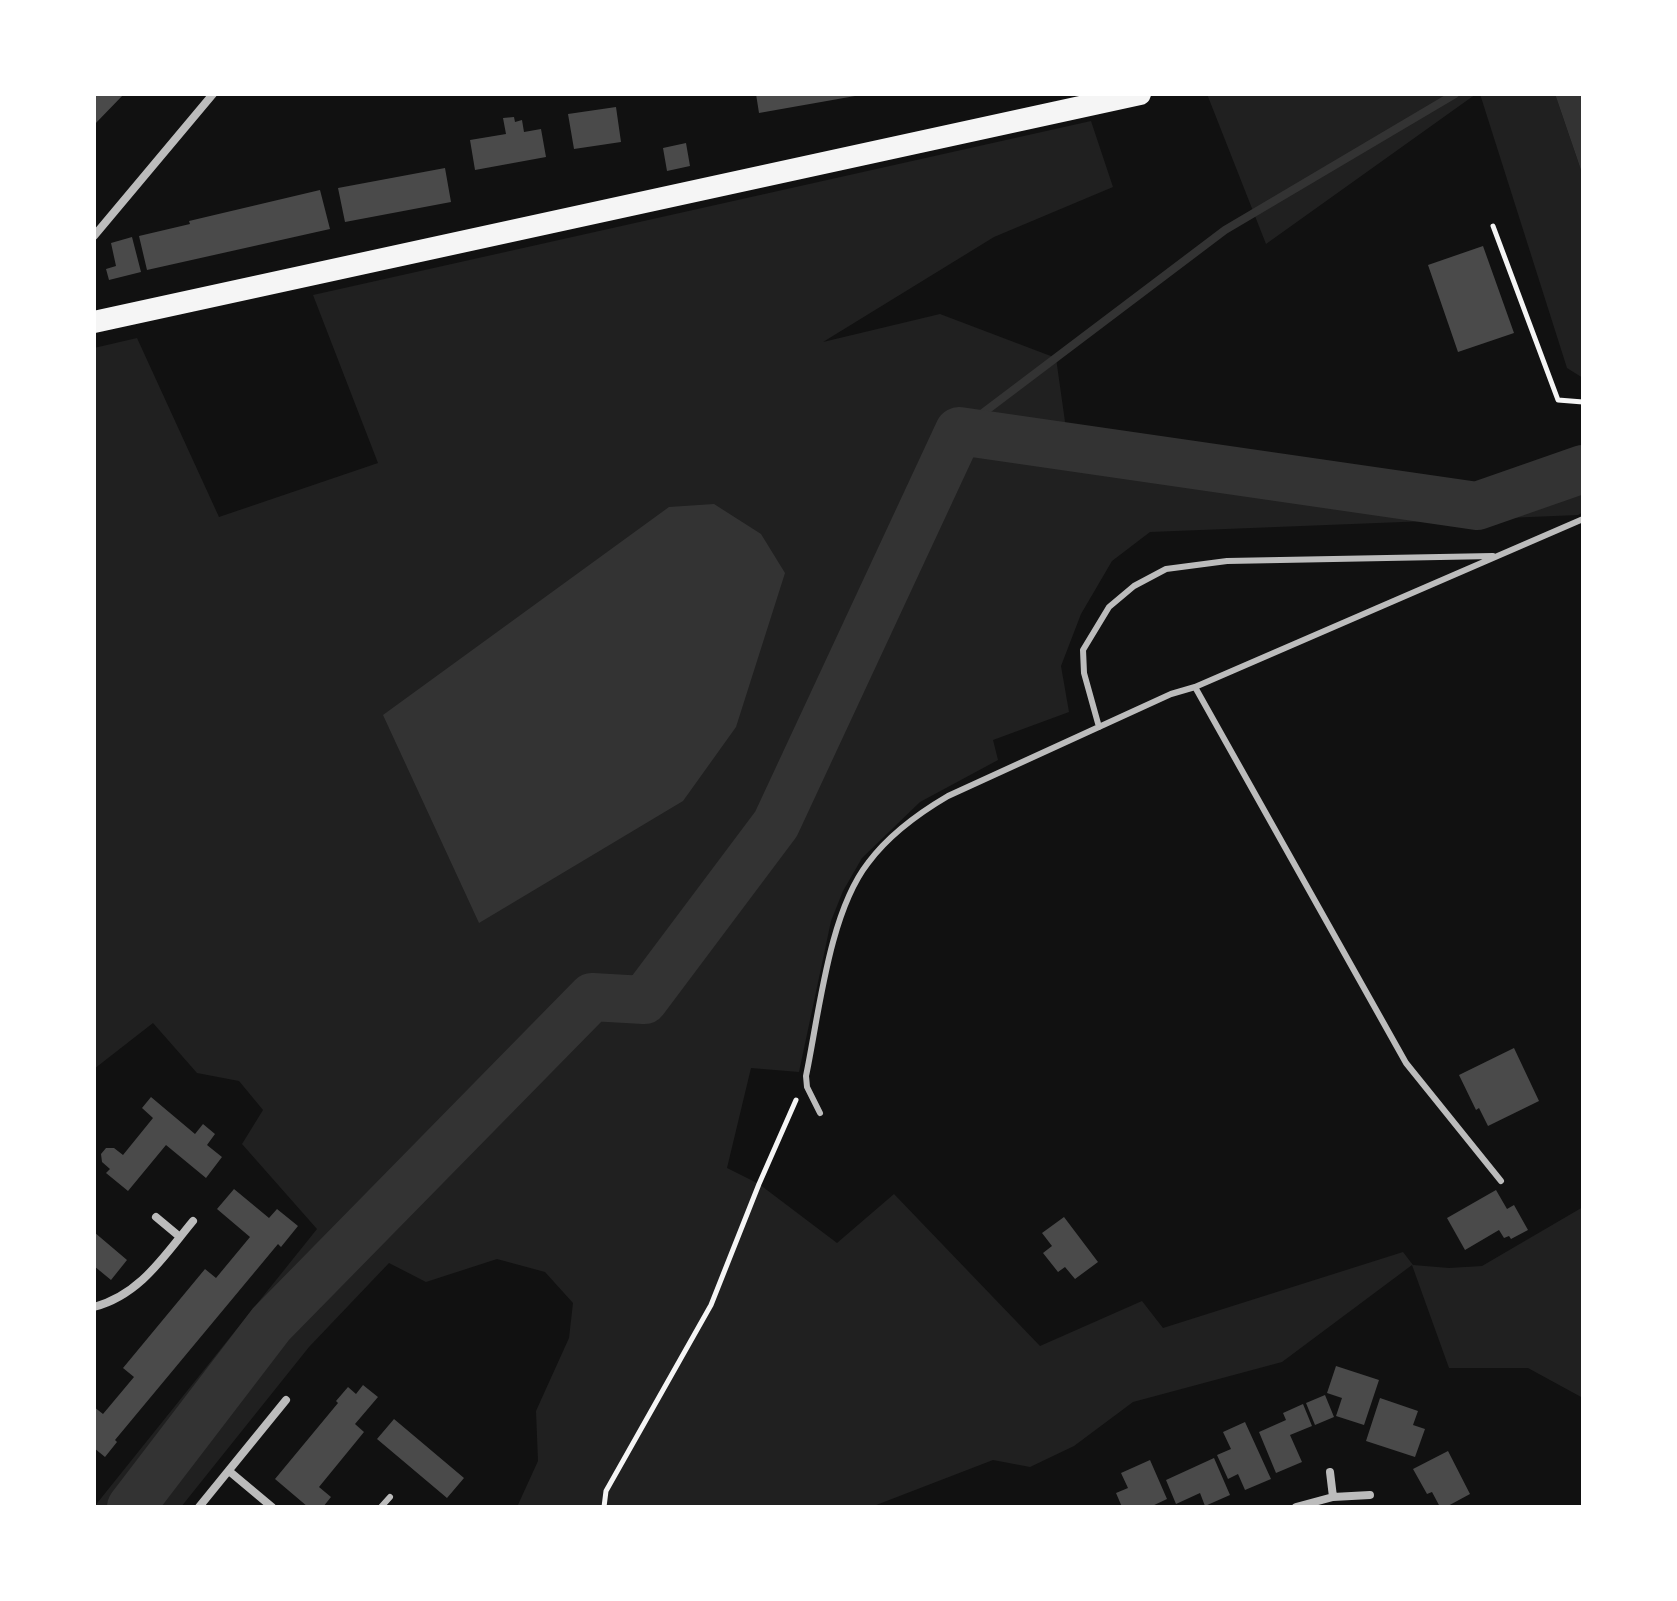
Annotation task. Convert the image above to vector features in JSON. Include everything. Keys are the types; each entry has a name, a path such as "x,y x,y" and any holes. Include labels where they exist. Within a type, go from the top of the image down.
{"highway":[{"path":"94,322 1140,94"}],"street":[{"path":"94,236 213,94"},
{"path":"156,1217 180,1237"},
{"path":"94,1307 126,1294 147,1277 193,1221"},
{"path":"199,1507 286,1400"},
{"path":"229,1471 272,1507"},
{"path":"1330,1472 1333,1497"},
{"path":"1296,1507 1333,1497 1370,1495"}],"lane":[{"path":"820,1113 807,1087 806,1076 838,923 850,891 868,862 919,813 948,796 1171,694 1195,687 1583,519"},
{"path":"1099,727 1084,673 1083,650 1109,607 1134,586 1166,569 1227,561 1496,556"},
{"path":"1195,687 1406,1063 1501,1181"},
{"path":"381,1507 390,1497"}],"path":[{"path":"1493,226 1558,400 1583,402"},
{"path":"604,1507 606,1491 711,1305 797,1097 807,1087"}],"shaded area":[{"path":"1207,94 1476,94 1266,244"},
{"path":"1480,94 1555,94 1583,176 1583,378 1567,368"},
{"path":"1555,94 1583,94 1583,176"},
{"path":"1091,121 1113,187 994,237 823,342 940,314 1056,358 1070,457 1453,520 1150,532 1112,561 1081,614 1061,666 1069,712 993,740 998,760 920,802 862,858 843,891 831,921 799,1072 751,1068 727,1168 759,1184 837,1243 894,1194 1040,1346 1142,1301 1163,1328 1403,1252 1413,1265 1449,1268 1482,1266 1583,1207 1583,1398 1528,1368 1449,1368 1412,1265 1282,1362 1133,1402 1074,1446 1030,1467 993,1460 871,1507 517,1507 538,1461 536,1411 569,1338 573,1303 545,1272 497,1259 426,1282 389,1263 309,1347 181,1507 94,1507 317,1229 242,1144 263,1110 239,1081 197,1073 153,1023 94,1069 94,348 137,338 219,517 378,463 313,295"},
{"path":"1583,484 1583,512 1578,515 1482,519"},
{"path":"714,504 761,534 785,573 736,727 683,801 479,923 383,715 669,507"}],"building":[{"path":"94,94 124,94 94,125"},
{"path":"756,94 855,94 855,96 759,113"},
{"path":"616,107 621,142 574,149 568,114"},
{"path":"514,117 515,122 522,120 524,132 541,129 546,157 475,170 470,140 506,134 503,118"},
{"path":"686,143 690,166 667,171 663,148"},
{"path":"445,168 451,202 345,222 338,188"},
{"path":"320,190 330,229 147,270 139,236"},
{"path":"132,237 141,272 109,280 106,269 116,266 111,243"},
{"path":"1483,246 1514,333 1458,352 1428,265"},
{"path":"1514,1048 1539,1101 1488,1126 1479,1108 1476,1110 1459,1075"},
{"path":"151,1097 195,1134 203,1124 215,1134 207,1145 222,1157 206,1178 166,1145 128,1191 106,1173 110,1169 102,1162 101,1154 106,1148 114,1148 123,1155 153,1118 142,1108"},
{"path":"234,1189 269,1218 277,1209 298,1226 281,1247 278,1244 115,1440 117,1442 105,1457 94,1448 94,1407 103,1414 134,1377 123,1368 205,1269 216,1278 250,1237 217,1209"},
{"path":"1496,1190 1507,1209 1514,1205 1528,1230 1511,1239 1509,1236 1504,1238 1499,1230 1465,1250 1447,1218"},
{"path":"1064,1217 1098,1262 1075,1279 1065,1267 1058,1272 1043,1253 1052,1246 1042,1233"},
{"path":"94,1232 127,1260 111,1280 94,1266"},
{"path":"1336,1366 1379,1380 1364,1425 1336,1416 1342,1398 1327,1393"},
{"path":"363,1385 378,1397 355,1424 364,1432 319,1487 331,1497 323,1507 308,1507 275,1479 348,1387 356,1394"},
{"path":"1325,1395 1334,1417 1315,1425 1306,1403"},
{"path":"1380,1398 1418,1411 1413,1425 1425,1429 1415,1457 1366,1441"},
{"path":"1303,1404 1312,1426 1290,1435 1302,1462 1276,1473 1259,1432 1286,1420 1283,1413"},
{"path":"394,1419 464,1478 447,1498 377,1439"},
{"path":"1245,1422 1271,1479 1245,1490 1238,1474 1228,1479 1217,1455 1231,1449 1223,1432"},
{"path":"1448,1451 1470,1494 1440,1507 1432,1492 1427,1494 1413,1469"},
{"path":"1214,1458 1230,1495 1205,1506 1200,1493 1176,1504 1166,1480"},
{"path":"1150,1460 1167,1499 1150,1507 1122,1507 1116,1493 1128,1488 1121,1473"}],"waterway":[{"path":"959,431 1225,230 1455,94"},
{"path":"131,1507 271,1324 592,997 644,1000 776,824 959,431 1477,506 1583,469"}]}
